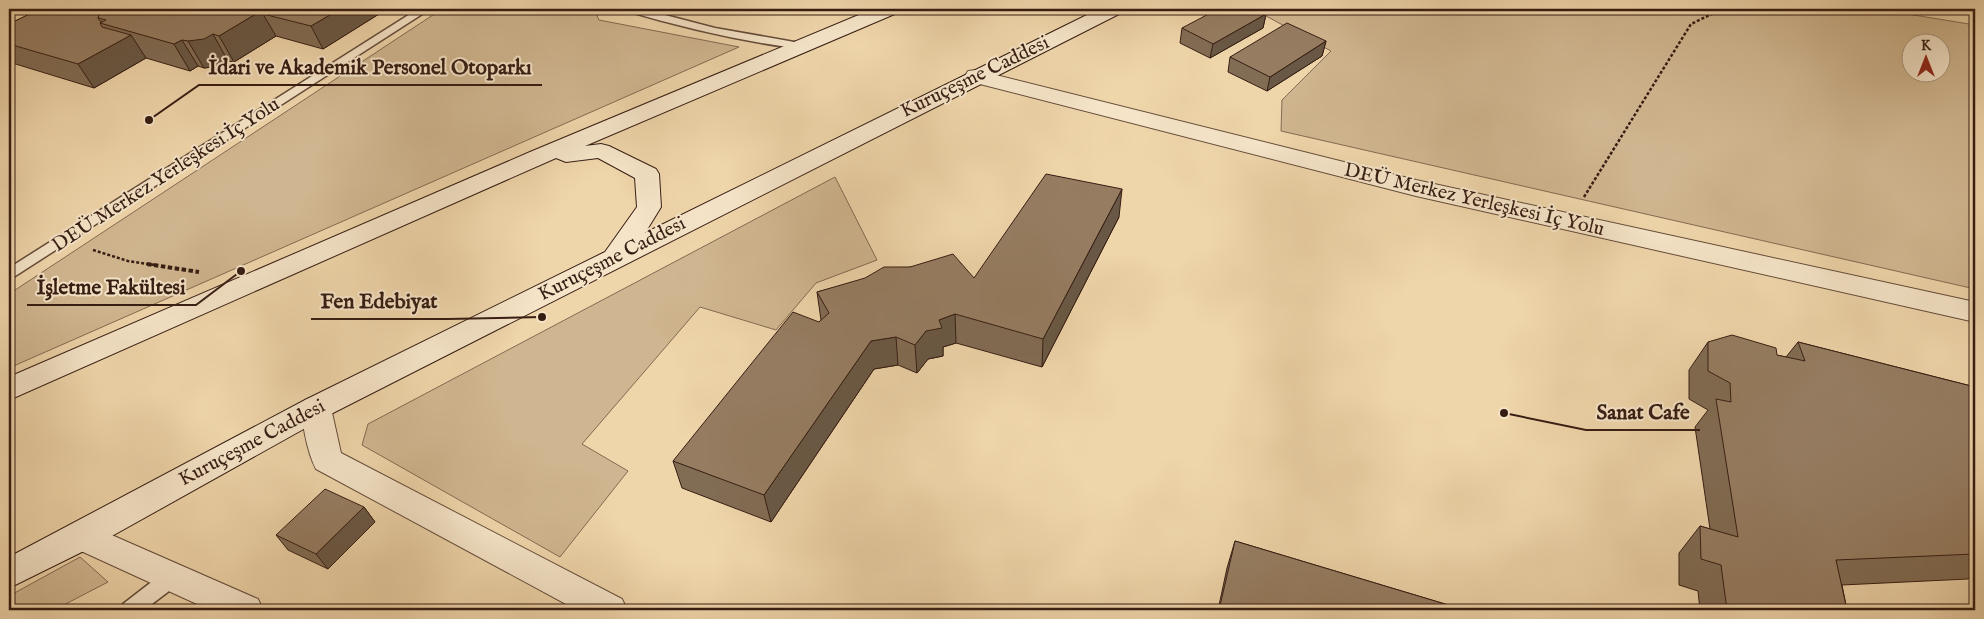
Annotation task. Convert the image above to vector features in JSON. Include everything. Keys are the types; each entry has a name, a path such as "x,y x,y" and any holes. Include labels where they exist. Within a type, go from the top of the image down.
{"street":[{"path":"9,389 538,158 890,9"},
{"name":"Kuruçeşme Caddesi","path":"9,573 82,536 316,408 976,76 1114,9"},
{"name":"DEÜ Merkez Yerleşkesi İç Yolu","path":"976,76 1416,188 1975,312"},
{"path":"538,158 601,151 648,174 649,207 615,257"},
{"path":"316,408 328,460 610,610"},
{"path":"82,536 246,610"}],"lane":[{"name":"DEÜ Merkez Yerleşkesi İç Yolu","path":"9,276 425,9"},
{"path":"631,9 688,26 800,46"},
{"path":"130,610 174,576"}],"path":[{"path":"1577,224 1582,200 1691,24 1722,9"},
{"path":"63,240 128,261 200,272"}],"shaded area":[{"path":"442,9 594,9 599,20 739,47 9,368 9,294"},
{"path":"1253,9 1877,9 1975,25 1975,289 1281,131 1282,100 1331,51"},
{"path":"835,177 877,260 816,283 776,330 700,307 582,444 628,471 560,557 362,445 368,424"},
{"path":"80,557 108,582 54,610 9,610 9,596"}],"building":[{"path":"40,9 106,9 100,12 98,18 102,22 100,23 102,27 131,35 78,64 9,44 9,24"},
{"path":"106,9 264,9 219,36 213,34 204,39 182,40 174,44 100,23 106,20 98,18 100,12"},
{"path":"272,9 340,9 311,26 263,14"},
{"path":"1218,9 1255,9 1266,14 1213,44 1182,28"},
{"path":"1287,23 1326,41 1270,77 1230,57"},
{"path":"1046,174 1122,189 1043,339 955,314 939,320 942,328 926,331 915,345 896,337 871,341 764,495 673,461 793,312 819,322 829,313 817,292 865,278 884,267 910,267 953,254 974,278"},
{"path":"1732,335 1776,348 1777,355 1805,361 1798,342 1975,387 1975,554 1836,560 1847,610 1727,610 1721,565 1701,559 1700,526 1738,537 1716,399 1731,402 1730,383 1708,371 1708,342"},
{"path":"325,489 364,507 316,554 276,535"},
{"path":"1235,541 1465,610 1219,610"}],"place":[{"name":"İdari ve Akademik Personel Otoparkı","path":"149,120"},
{"name":"İşletme Fakültesi","path":"241,271"},
{"name":"Fen Edebiyat","path":"542,317"},
{"name":"Sanat Cafe","path":"1504,413"}]}
